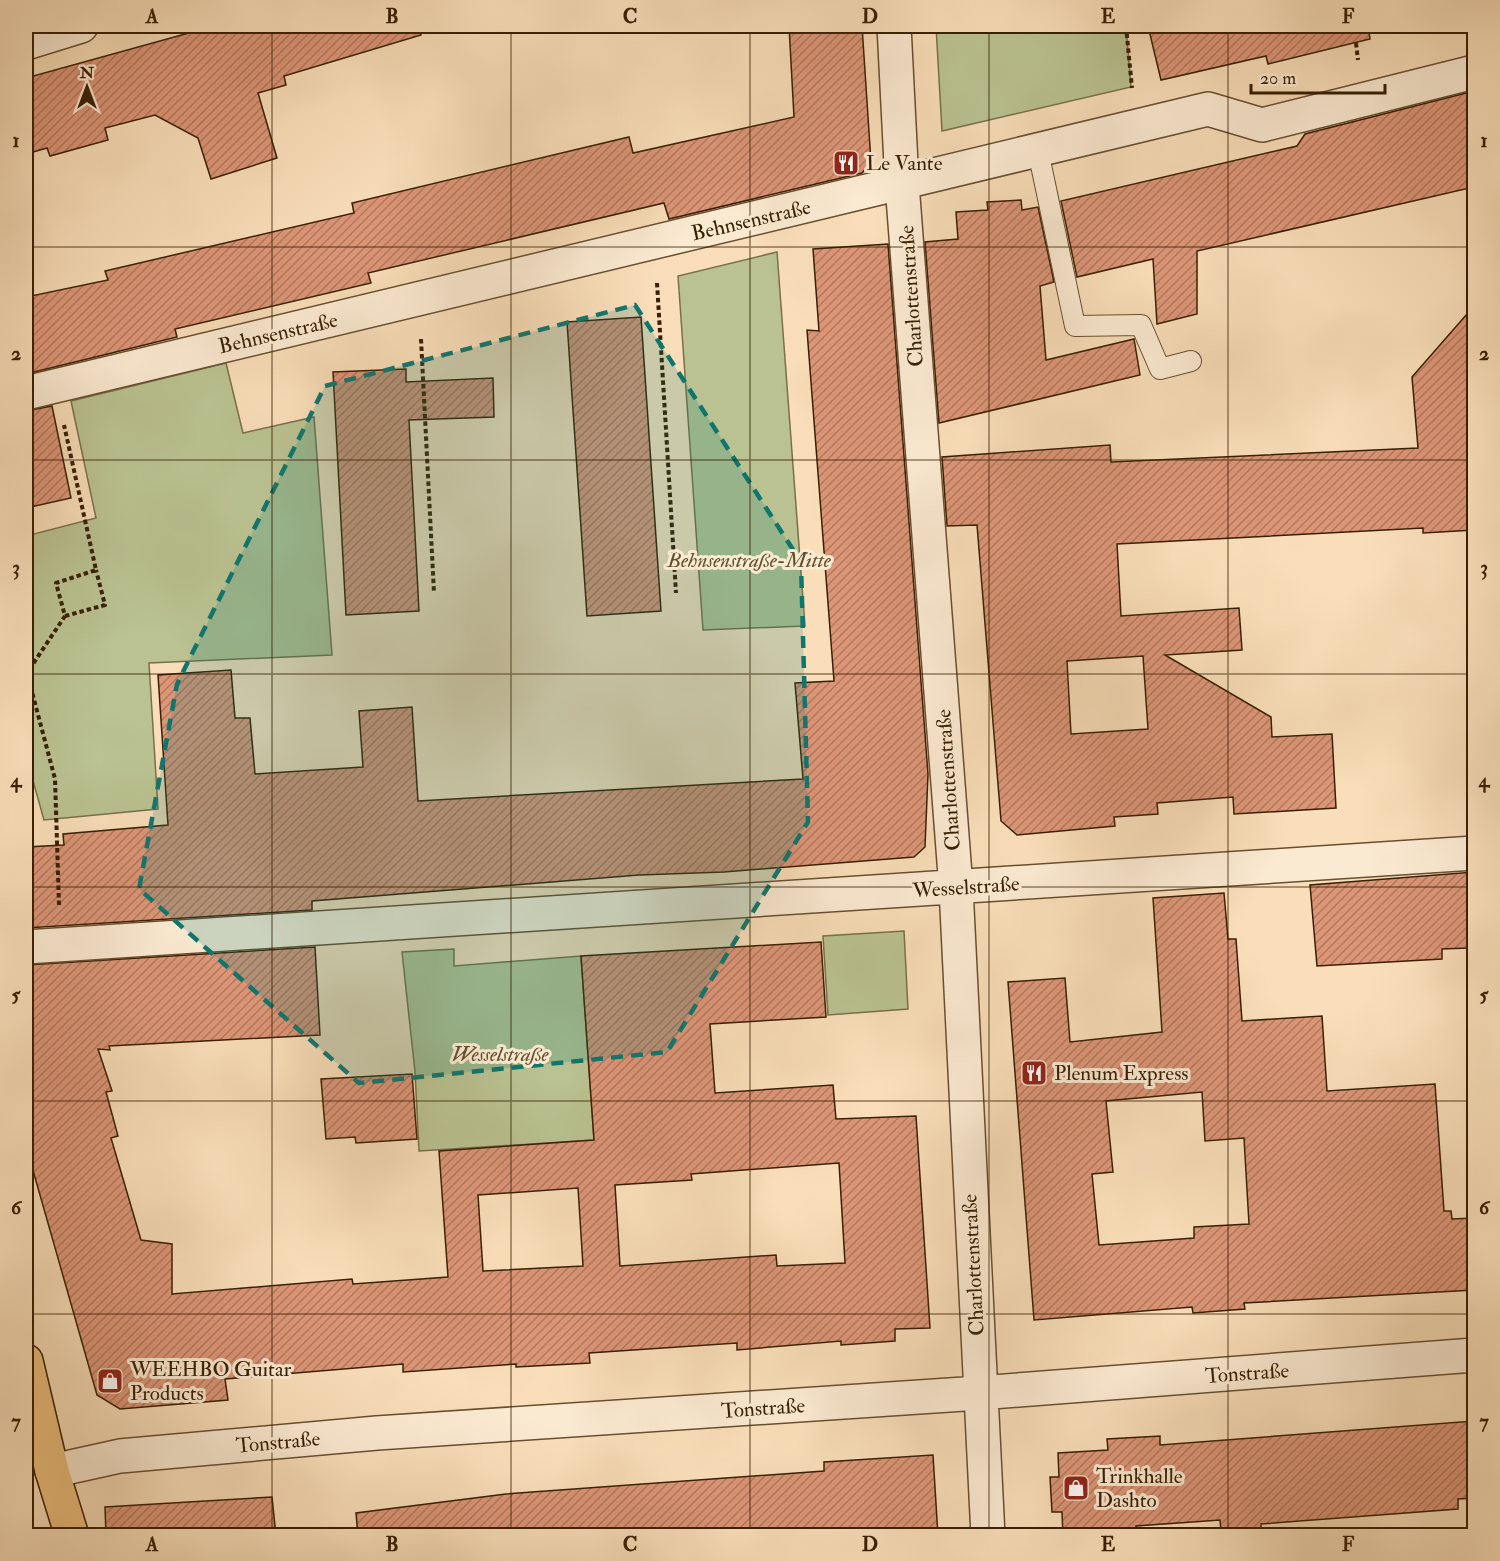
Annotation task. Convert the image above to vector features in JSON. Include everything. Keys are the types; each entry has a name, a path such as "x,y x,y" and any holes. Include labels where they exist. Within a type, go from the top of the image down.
{"main road":[{"path":"26,1360 52,1471 72,1536"}],"street":[{"path":"26,43 81,26"},
{"name":"Charlottenstraße","path":"894,26 902,184 956,888 979,1393 988,1536"},
{"name":"Behnsenstraße","path":"40,389 1208,109 1262,125 1474,72"},
{"name":"Wesselstraße","path":"26,947 1474,853"},
{"name":"Tonstraße","path":"52,1471 120,1456 377,1433 979,1393 1474,1355"}],"lane":[{"path":"1038,151 1075,326 1141,325 1160,369 1191,361"}],"path":[{"path":"1126,26 1135,127"},
{"path":"655,243 676,593"},
{"path":"420,299 434,593"},
{"path":"40,389 105,605 65,616 27,673 55,779 61,945"},
{"path":"65,616 56,583 96,570"}],"highlighted area":[{"path":"635,305 801,562 808,822 667,1052 359,1083 139,889 177,684 325,386"}],"green space":[{"path":"936,26 1126,26 1131,87 942,131"},
{"name":"Behnsenstraße-Mitte","path":"777,252 805,626 703,630 678,276"},
{"path":"226,363 243,433 314,417 332,655 149,663 158,809 44,820 26,756 26,536 96,518 71,401"},
{"path":"904,931 908,1009 828,1015 823,936"},
{"name":"Wesselstraße","path":"454,949 454,966 581,956 594,1140 419,1151 415,1072 402,952"}],"building":[{"path":"214,26 420,26 421,35 284,76 286,85 258,93 277,158 211,179 198,138 155,115 105,128 108,140 50,156 47,148 26,154 26,78"},
{"path":"789,26 862,26 871,162 862,173 669,219 664,203 368,273 371,283 175,329 177,337 26,374 26,297 108,280 105,271 354,213 352,203 629,137 633,153 794,117"},
{"path":"1148,26 1368,26 1370,39 1268,64 1266,56 1161,80"},
{"path":"1474,91 1474,187 1197,251 1197,314 1157,324 1153,259 1077,277 1061,201 1297,146 1305,134"},
{"path":"1021,200 1022,210 1038,207 1054,282 1040,286 1046,360 1134,339 1140,375 939,423 925,242 958,239 956,212 988,210 987,202"},
{"path":"888,244 928,774 925,847 914,857 724,872 639,875 312,901 312,910 26,928 26,847 64,845 63,834 168,825 158,675 231,670 235,718 250,718 255,774 363,767 359,711 412,707 418,801 803,779 795,683 834,681 807,330 819,331 813,249"},
{"path":"1474,306 1474,530 1423,533 1423,528 1117,544 1121,616 1239,608 1242,650 1165,655 1271,717 1272,737 1332,734 1336,808 1234,814 1233,797 1157,803 1158,814 1114,817 1115,826 1017,835 1001,821 977,525 947,526 942,457 1110,445 1111,462 1418,448 1412,377","holes":["1143,656 1148,729 1071,734 1067,661"]},
{"path":"641,317 661,611 587,616 567,322"},
{"path":"406,369 406,382 493,378 494,417 409,420 419,611 346,615 333,372"},
{"path":"52,406 71,498 26,508 26,411"},
{"path":"1474,872 1474,932 1468,933 1468,948 1442,949 1442,959 1317,966 1310,885"},
{"path":"1224,893 1228,939 1236,939 1242,1021 1322,1016 1327,1091 1435,1084 1444,1211 1451,1211 1452,1219 1474,1218 1474,1290 1244,1303 1245,1309 1193,1313 1192,1307 1034,1320 1008,982 1065,978 1070,1042 1162,1032 1153,898","holes":["1202,1092 1205,1141 1244,1138 1249,1224 1194,1227 1194,1238 1099,1245 1092,1174 1113,1172 1106,1101"]},
{"path":"821,942 826,1017 710,1024 715,1093 833,1085 836,1119 916,1116 930,1328 895,1329 895,1341 841,1345 841,1341 737,1350 737,1343 589,1353 590,1363 516,1367 516,1364 403,1372 403,1364 225,1379 228,1400 120,1409 97,1395 26,1146 26,965 315,947 320,1035 109,1046 110,1050 98,1049 112,1091 106,1092 118,1136 111,1138 141,1240 172,1244 172,1294 352,1279 353,1284 448,1277 439,1151 594,1140 581,956","holes":["839,1163 845,1263 777,1266 776,1255 620,1266 615,1185 692,1180 691,1174","578,1188 583,1266 483,1271 478,1195"]},
{"path":"412,1074 417,1139 356,1143 355,1137 326,1139 321,1079"},
{"path":"1474,1421 1474,1498 1458,1499 1458,1509 1261,1524 1261,1529 1221,1532 1220,1520 1136,1526 1137,1536 1063,1536 1062,1512 1052,1512 1050,1477 1059,1477 1058,1453 1108,1450 1107,1439 1160,1436 1160,1445"},
{"path":"933,1455 938,1536 358,1536 356,1513 506,1494 824,1471 824,1462"},
{"path":"272,1497 276,1536 106,1536 105,1507"}],"place":[{"name":"Le Vante","path":"846,163"},
{"name":"Plenum Express","path":"1034,1073"},
{"name":"WEEHBO Guitar Products","path":"110,1381"},
{"name":"Trinkhalle Dashto","path":"1076,1488"}]}
